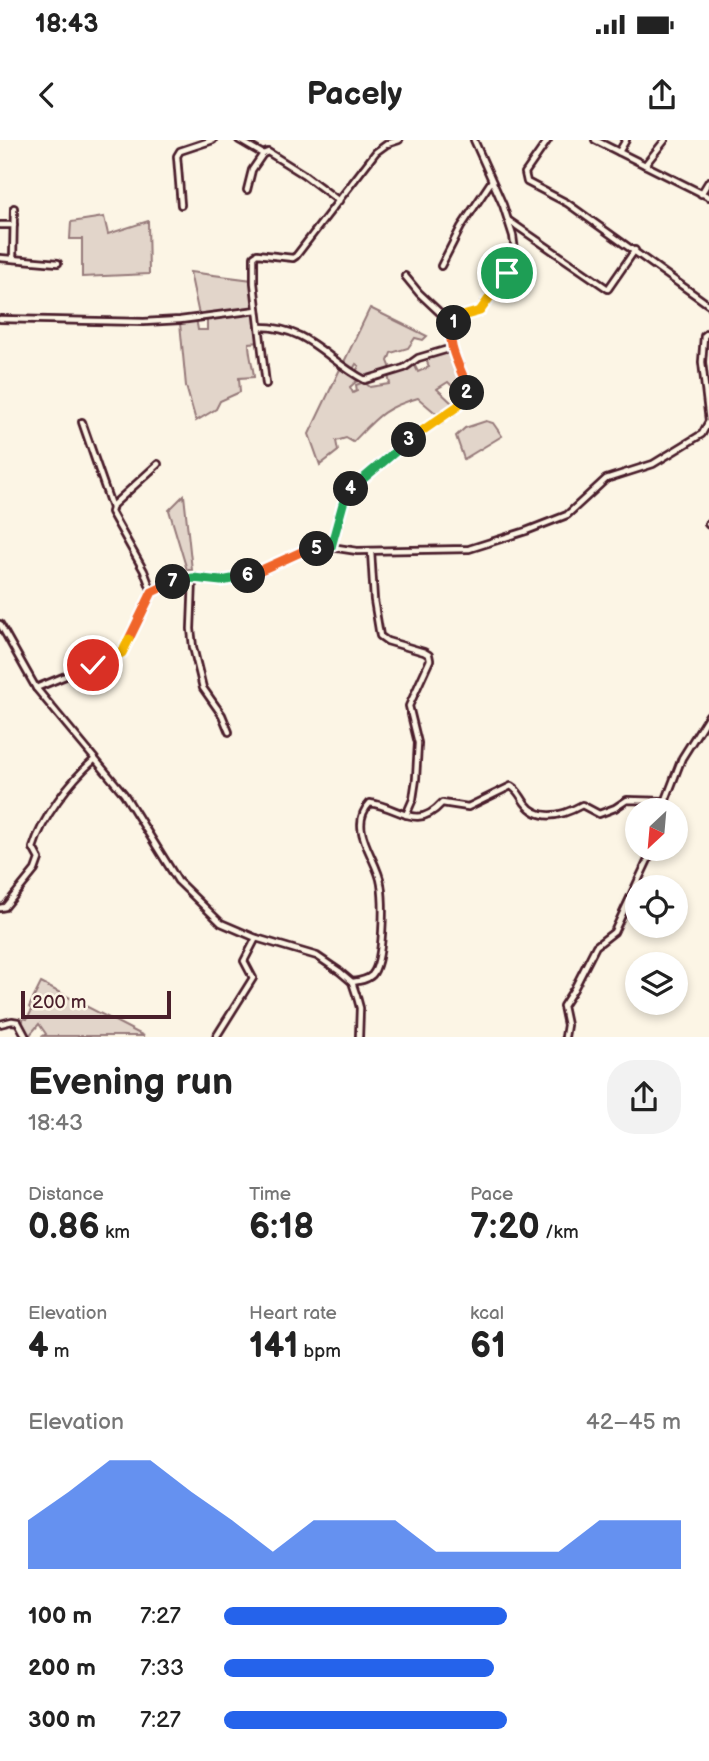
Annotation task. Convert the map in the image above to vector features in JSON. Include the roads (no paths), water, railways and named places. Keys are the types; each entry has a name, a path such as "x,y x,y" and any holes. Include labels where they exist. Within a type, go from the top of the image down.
{"street":[{"path":"181,205 177,156 180,150 213,140"},
{"path":"239,140 262,154"},
{"path":"266,384 254,283 254,256 296,256 376,152 399,140"},
{"path":"331,547 346,493 398,448 458,406 469,391 452,348 452,324 459,317 480,311 507,273 515,251 508,220 474,140"},
{"path":"548,140 525,173 527,182 567,203 709,305"},
{"path":"595,140 709,197"},
{"path":"619,152 626,140"},
{"path":"645,165 665,140"},
{"path":"247,190 252,170 262,154 268,152 339,201"},
{"path":"701,194 709,181"},
{"path":"441,266 461,227 491,182"},
{"path":"13,259 14,208"},
{"path":"508,220 608,289 635,250"},
{"path":"0,225 14,225"},
{"path":"0,258 58,263"},
{"path":"405,276 452,324"},
{"path":"0,318 144,322 257,310"},
{"path":"260,327 289,330 365,380 404,368 418,358 452,348"},
{"path":"36,688 122,653 152,592 166,584 193,578 221,581 253,575 301,552 331,547 372,551 469,549 566,515 606,479 653,464 702,434 709,421 702,362 704,336 709,332"},
{"path":"82,422 112,509 152,592"},
{"path":"112,509 113,505 158,464"},
{"path":"372,551 374,600 380,636 387,641 429,654 430,660 409,706 418,743 416,779 406,815"},
{"path":"193,578 191,629 203,688 222,715 229,733"},
{"path":"0,624 36,688 93,761 124,794 178,881 221,923 256,938 317,956 352,982 360,1008 359,1037"},
{"path":"665,798 682,758 709,715"},
{"path":"0,908 5,906 35,870 39,859 33,848 37,837 66,790 93,761"},
{"path":"352,982 366,979 376,968 381,938 381,884 364,841 363,817 370,803 422,818 432,814 442,803 468,807 510,786 517,790 527,806 544,816 566,814 582,805 599,814 625,801"},
{"path":"565,1037 568,1025 563,1006 575,989 596,946 614,932 647,861"},
{"path":"216,1037 253,978 244,961 256,938"},
{"path":"0,1024 18,1022 26,1037"}]}
